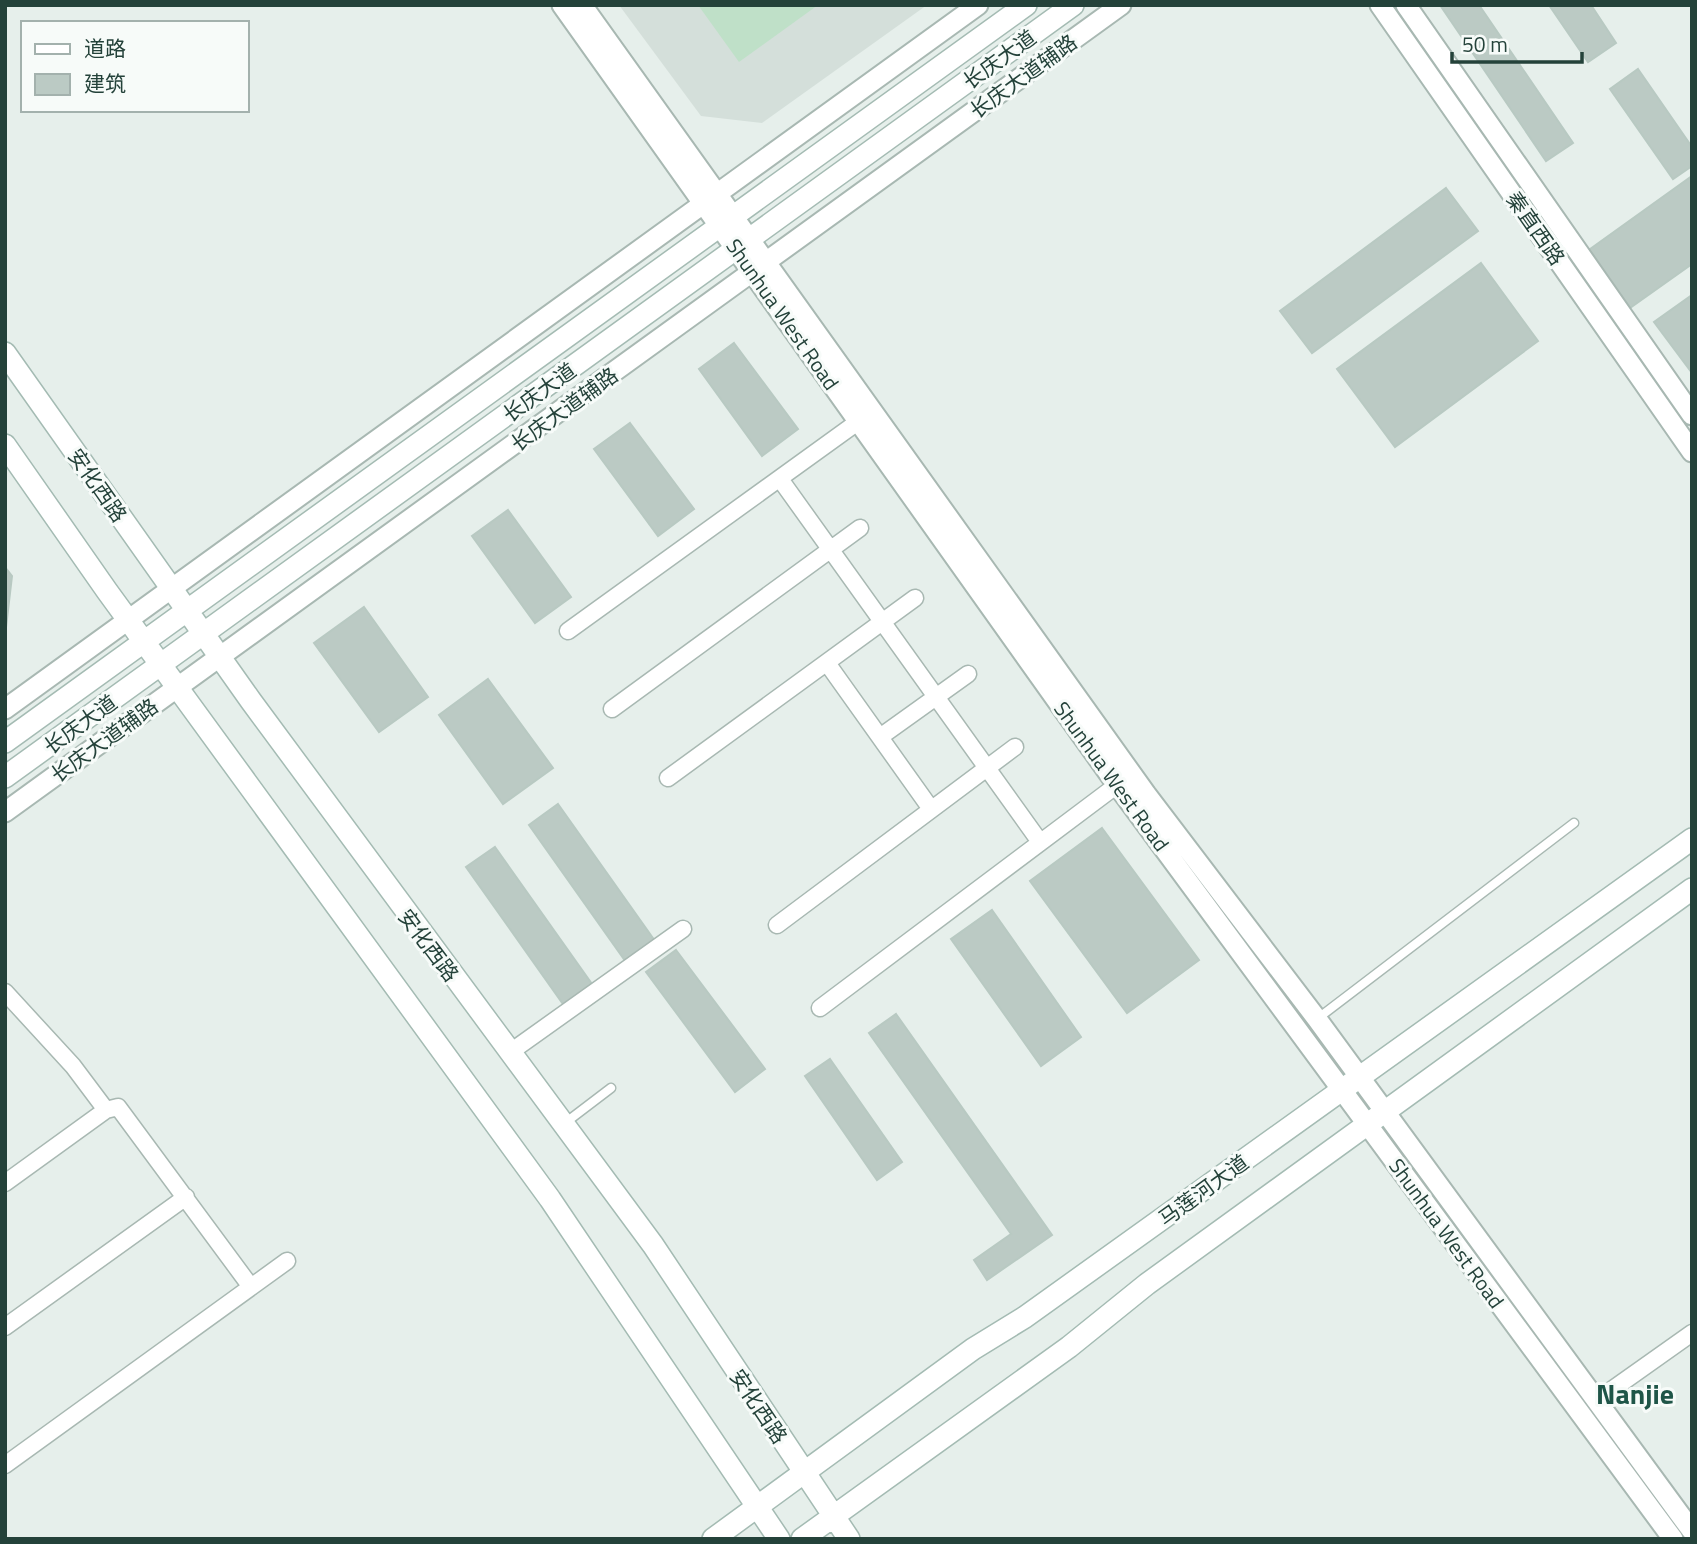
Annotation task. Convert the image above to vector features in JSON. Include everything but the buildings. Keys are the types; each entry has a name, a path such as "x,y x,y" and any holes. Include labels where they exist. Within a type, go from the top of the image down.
{"main road":[{"name":"长庆大道","path":"5,741 1026,5"},
{"name":"长庆大道","path":"5,777 1073,5"},
{"name":"安化西路","path":"5,353 203,635 653,1245 849,1539"},
{"path":"5,445 128,620 550,1199 779,1539"},
{"name":"马莲河大道","path":"713,1539 1692,839"},
{"name":"马莲河大道","path":"802,1539 1069,1347 1147,1284 1692,889"}],"street":[{"name":"Shunhua West Road","path":"562,5 711,198"},
{"name":"Shunhua West Road","path":"582,5 760,267 1146,793 1317,1019 1351,1084"},
{"path":"5,709 978,5"},
{"name":"长庆大道辅路","path":"5,812 1121,5"},
{"name":"秦直西路","path":"1380,5 1692,452"},
{"name":"秦直西路","path":"1406,5 1692,415"},
{"name":"Shunhua West Road","path":"760,267 859,421 1117,785 1351,1084 1673,1539"},
{"path":"568,631 859,421"},
{"path":"780,479 1040,842"},
{"path":"612,709 860,528"},
{"path":"668,778 915,598"},
{"path":"827,663 931,809"},
{"path":"880,737 968,674"},
{"path":"777,925 1015,747"},
{"path":"820,1008 1117,785"},
{"path":"509,1053 683,929"},
{"path":"5,992 73,1066 106,1110"},
{"path":"5,1183 106,1110 118,1107 251,1287"},
{"name":"Shunhua West Road","path":"1376,1118 1692,1531"},
{"path":"5,1327 186,1197"},
{"path":"5,1465 287,1261"},
{"path":"1595,1401 1692,1333"}],"lane":[{"path":"1317,1019 1574,823"},
{"path":"563,1125 611,1088"}],"shaded area":[{"path":"619,5 927,5 762,123 701,116"}],"green space":[{"path":"698,5 818,5 739,62"}],"district":[{"name":"Nanjie","path":"1635,1393"}]}
